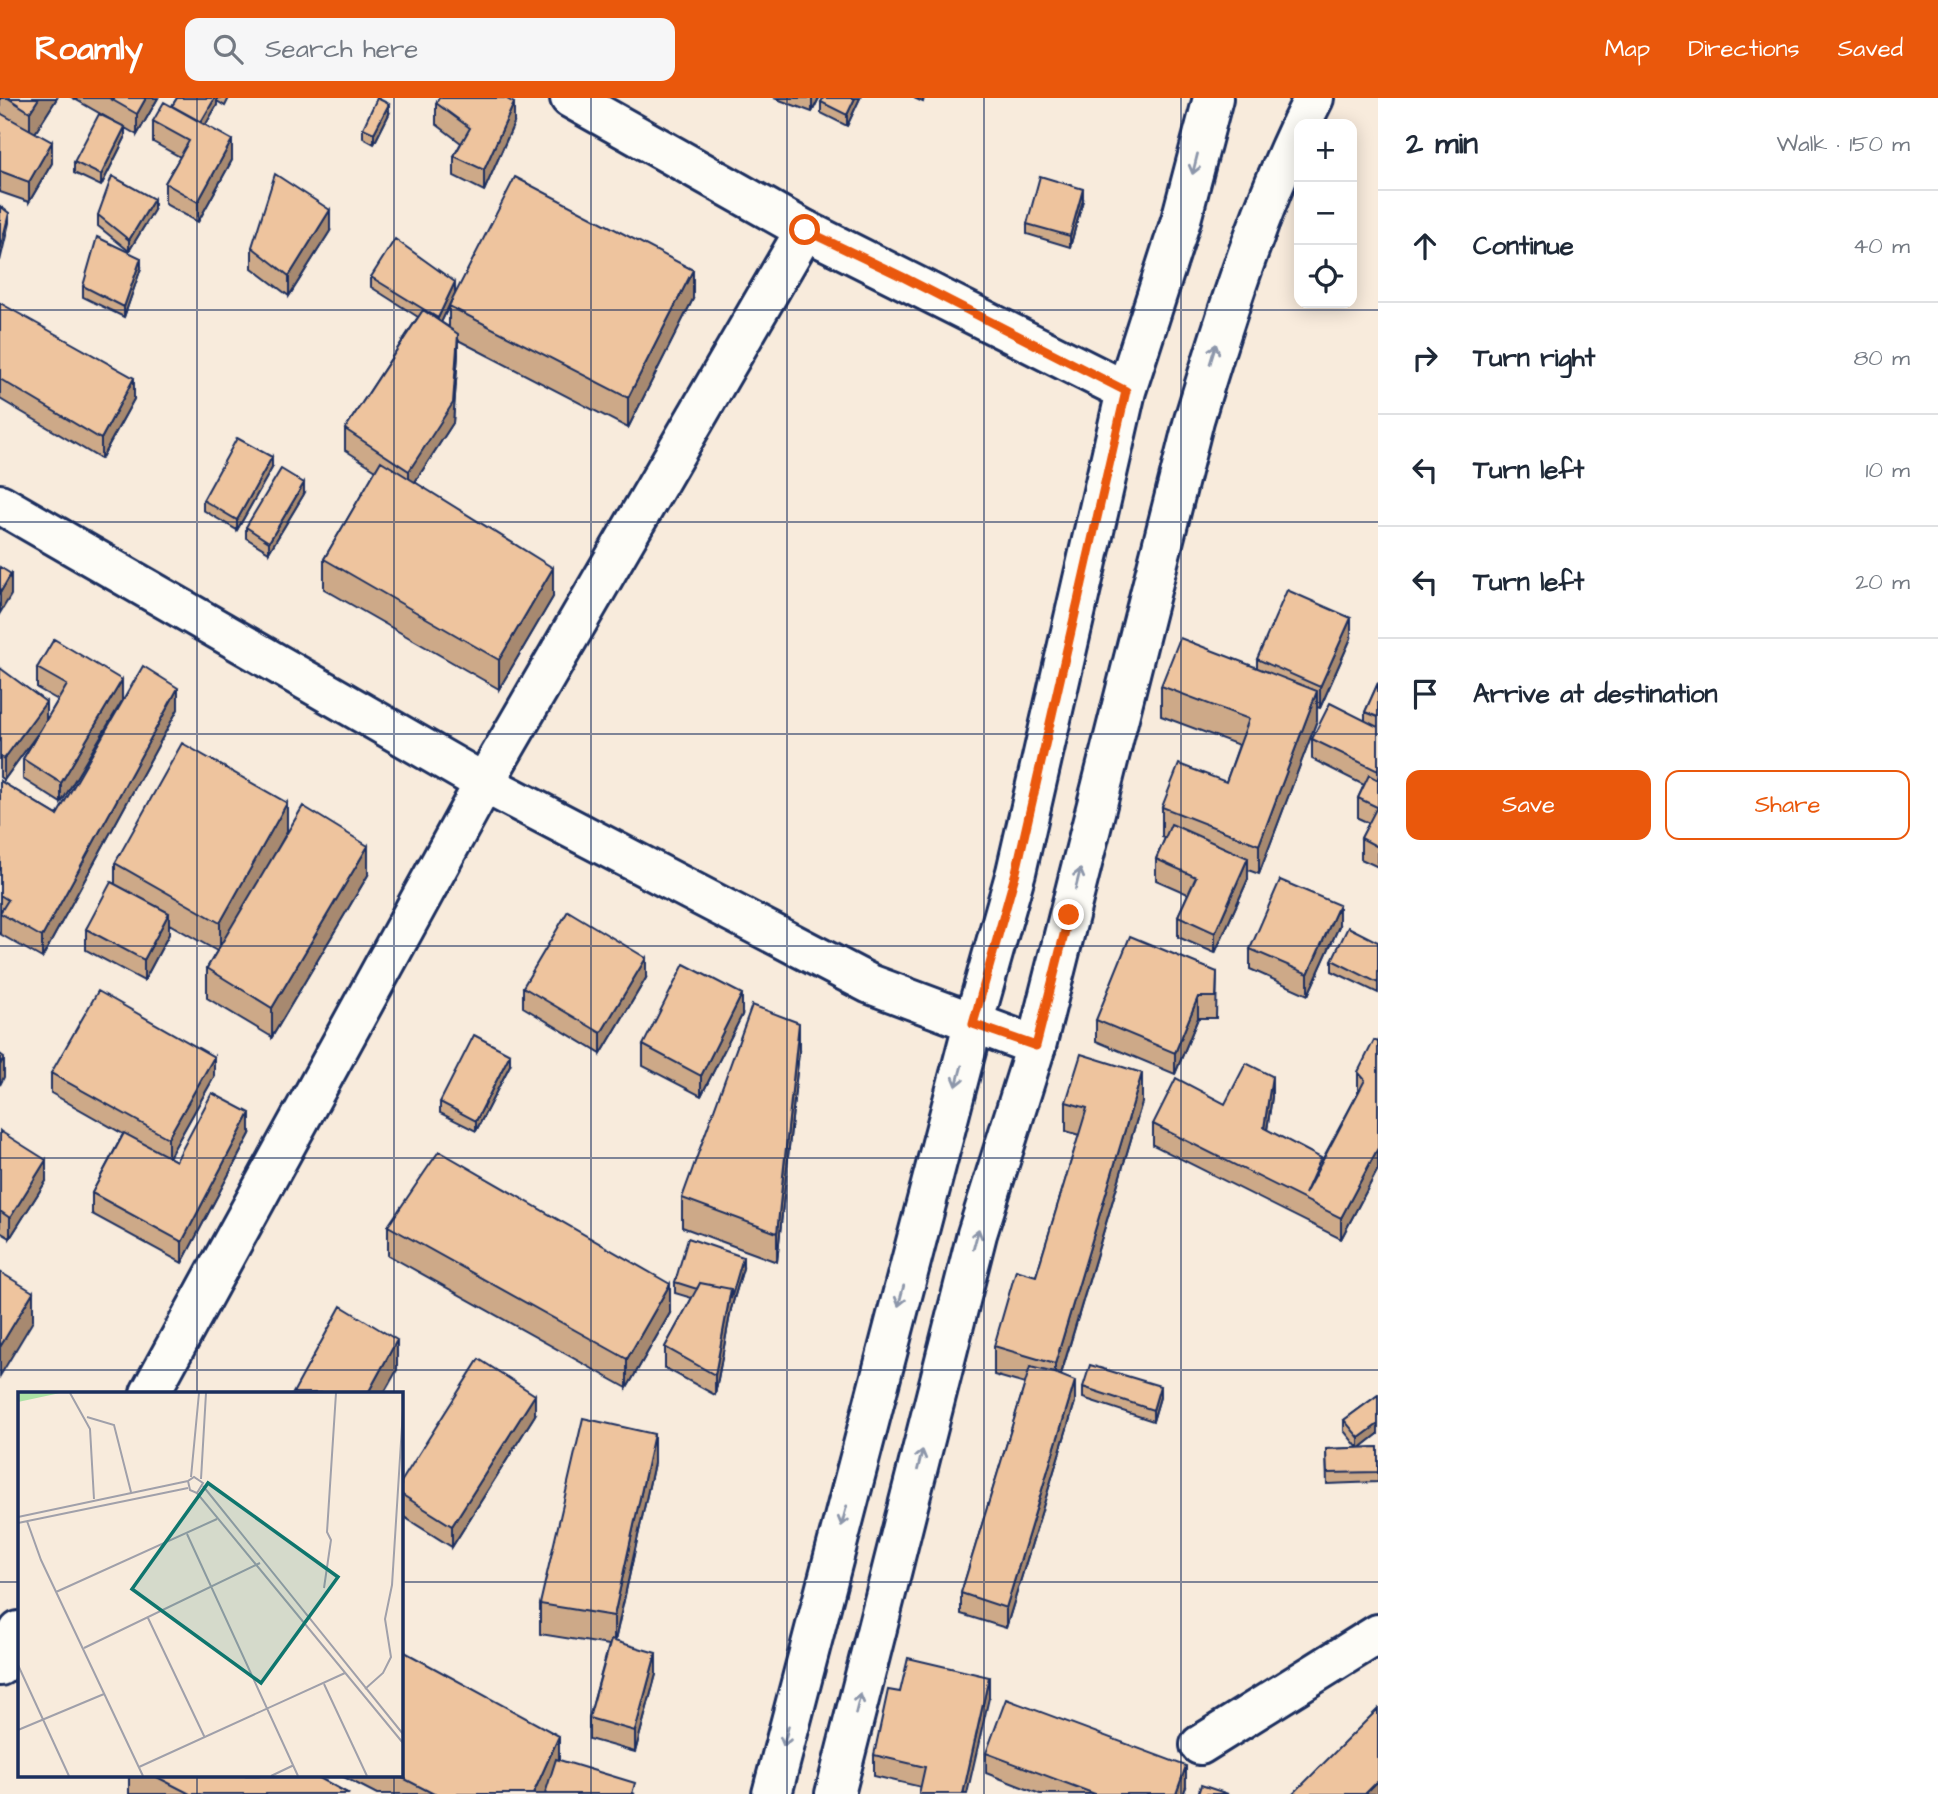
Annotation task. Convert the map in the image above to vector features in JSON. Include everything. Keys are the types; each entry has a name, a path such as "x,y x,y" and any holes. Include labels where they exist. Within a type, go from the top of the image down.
{"street":[{"path":"570,98 805,230 1126,391"},
{"path":"772,1794 973,1024 1016,872 1126,391 1181,220 1213,98"},
{"path":"1304,119 1314,98"},
{"path":"835,1794 977,1234 1036,1046 1194,420 1224,318 1294,139"},
{"path":"151,1392 484,783 805,230"},
{"path":"0,504 484,783 870,984 1036,1046"},
{"path":"0,1666 18,1633"},
{"path":"1200,1745 1378,1634"}],"building":[{"path":"8,98 39,98 30,112"},
{"path":"109,98 146,98 137,114"},
{"path":"177,98 215,98 201,122 172,106"},
{"path":"377,98 389,104 374,133 363,128"},
{"path":"439,98 505,98 514,103 484,170 454,156 470,128 436,103"},
{"path":"823,98 855,98 847,115 821,102"},
{"path":"164,102 232,140 198,202 165,183 189,141 153,121"},
{"path":"0,113 52,142 29,182 0,171"},
{"path":"99,114 125,127 101,175 74,162"},
{"path":"275,174 330,210 289,276 252,247"},
{"path":"112,176 154,199 129,240 98,215"},
{"path":"1040,176 1083,189 1070,236 1027,224"},
{"path":"515,177 693,270 628,398 449,306"},
{"path":"0,206 9,213 0,250"},
{"path":"97,237 141,258 124,307 83,286"},
{"path":"395,239 455,282 438,318 371,277"},
{"path":"0,303 134,378 101,439 0,379"},
{"path":"423,310 458,334 453,403 409,471 345,429"},
{"path":"237,438 272,457 237,520 203,500"},
{"path":"381,461 553,568 499,660 324,559"},
{"path":"281,469 304,483 269,542 246,527"},
{"path":"0,567 11,574 0,593"},
{"path":"1287,590 1351,618 1320,687 1257,659"},
{"path":"1180,638 1317,691 1259,845 1162,807 1179,764 1226,782 1249,719 1161,686"},
{"path":"54,639 122,680 61,783 23,759 67,685 37,668"},
{"path":"143,666 178,688 42,937 0,913 8,900 0,895 0,781 57,815"},
{"path":"0,668 46,702 4,759 0,756"},
{"path":"1378,683 1378,717 1365,712"},
{"path":"1330,703 1378,727 1378,771 1312,739"},
{"path":"182,743 287,803 220,923 115,863"},
{"path":"1369,775 1378,780 1378,847 1361,838 1377,807 1358,798"},
{"path":"303,806 368,846 272,1008 207,968"},
{"path":"1171,824 1248,858 1215,933 1178,916 1196,877 1156,859"},
{"path":"1280,880 1339,905 1308,974 1250,949"},
{"path":"111,882 169,913 144,960 86,929"},
{"path":"568,911 646,958 601,1033 523,987"},
{"path":"1348,927 1378,942 1378,983 1332,960"},
{"path":"1130,936 1217,972 1216,997 1198,997 1175,1053 1096,1020"},
{"path":"684,964 742,994 701,1076 643,1045"},
{"path":"98,991 214,1057 168,1138 51,1073"},
{"path":"752,1005 799,1023 777,1233 682,1198"},
{"path":"474,1035 510,1054 476,1121 440,1102"},
{"path":"1374,1040 1378,1042 1378,1148 1341,1218 1153,1124 1176,1078 1225,1104 1246,1063 1272,1076 1264,1128 1321,1158 1305,1194 1365,1080 1358,1072"},
{"path":"1081,1054 1142,1073 1055,1364 994,1346 1016,1270 1036,1276 1087,1108 1066,1102"},
{"path":"212,1093 250,1113 182,1242 92,1193 124,1133 176,1161"},
{"path":"0,1131 46,1160 10,1218 0,1211"},
{"path":"439,1151 670,1284 627,1359 388,1226"},
{"path":"688,1238 743,1257 731,1299 731,1289 700,1283 697,1289 675,1282"},
{"path":"0,1272 33,1292 0,1347"},
{"path":"700,1283 731,1289 715,1375 665,1347"},
{"path":"341,1306 397,1340 369,1392 294,1392"},
{"path":"479,1359 535,1395 452,1526 402,1495 402,1480"},
{"path":"1090,1365 1160,1386 1153,1410 1083,1387"},
{"path":"1030,1367 1075,1381 1006,1608 961,1593"},
{"path":"1378,1395 1378,1424 1359,1438 1344,1420"},
{"path":"583,1418 654,1434 614,1616 540,1604"},
{"path":"1378,1447 1378,1472 1327,1473 1326,1449"},
{"path":"611,1640 656,1653 635,1731 589,1718"},
{"path":"402,1651 559,1736 533,1794 434,1794 399,1776 402,1776"},
{"path":"908,1658 989,1677 963,1794 919,1794 925,1767 874,1755 888,1690 900,1692"},
{"path":"1006,1699 1186,1766 1176,1794 1095,1794 986,1753"},
{"path":"1378,1709 1378,1781 1365,1794 1293,1794"},
{"path":"556,1759 635,1783 632,1794 545,1794"},
{"path":"155,1776 316,1776 349,1794 190,1794"},
{"path":"1201,1785 1228,1794 1198,1794"}],"route":[{"path":"805,230 1126,391 1016,872 973,1024 1036,1046 1069,915"}]}
